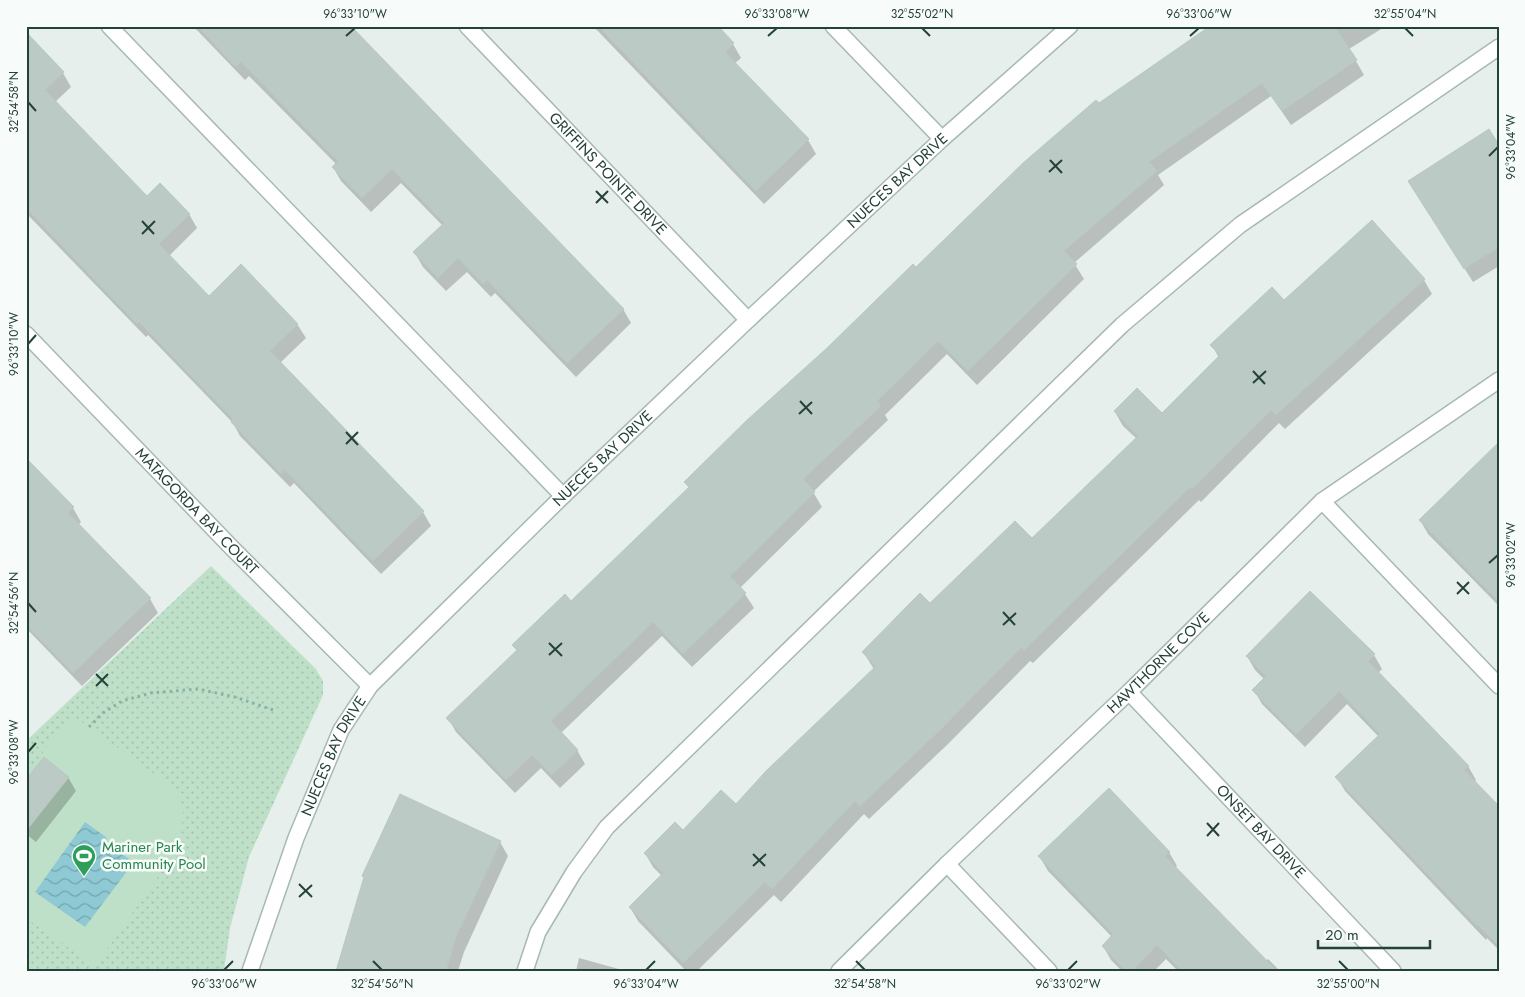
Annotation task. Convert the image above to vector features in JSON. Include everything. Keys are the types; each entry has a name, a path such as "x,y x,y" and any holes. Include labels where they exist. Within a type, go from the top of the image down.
{"street":[{"path":"109,26 562,496"},
{"name":"GRIFFINS POINTE DRIVE","path":"468,26 748,320"},
{"path":"833,26 942,139"},
{"name":"NUECES BAY DRIVE","path":"250,971 296,838 341,730 370,686 562,496 748,320 942,139 1070,26"},
{"path":"525,971 538,932 574,872 607,827 1122,325 1240,225 1499,47"},
{"name":"MATAGORDA BAY COURT","path":"26,334 232,548 370,686"},
{"name":"HAWTHORNE COVE","path":"839,971 947,864 1129,692 1322,501 1499,380"},
{"path":"1322,501 1499,686"},
{"name":"ONSET BAY DRIVE","path":"1129,692 1393,971"},
{"path":"947,864 1049,971"}],"path":[{"path":"89,728 103,713 122,701 151,693 198,689 235,697 273,710"}],"green space":[{"path":"211,566 316,669 323,681 323,695 249,857 230,928 224,971 26,971 26,741"},
{"path":"72,715 175,789 183,808 182,831 178,848 95,966 26,918 26,774"}],"water":[{"name":"Mariner Park Community Pool","path":"85,822 106,837 108,845 134,862 85,927 35,892"}],"building":[{"path":"197,26 351,26 624,309 567,363 487,280 483,284 458,258 438,278 413,252 444,223 392,169 362,198 332,167 338,161 241,62 236,67"},
{"path":"598,26 718,26 734,43 725,52 809,139 756,191"},
{"path":"1210,26 1334,26 1357,60 1282,111 1262,83 1149,162 1157,171 1064,251 1077,264 968,371 938,341 877,401 881,406 803,479 815,492 730,576 746,593 683,654 653,622 551,721 578,750 552,775 532,755 506,780 446,718 517,650 512,645 565,594 571,601 689,487 684,482 746,421 827,348 913,264 916,267 1023,163 1096,100 1099,103"},
{"path":"26,32 64,72 45,90 147,196 160,183 190,214 159,244 209,296 241,264 298,324 270,351 424,511 373,561 285,470 281,474 231,422 233,419 139,322 137,324 26,208"},
{"path":"1489,129 1499,145 1499,247 1464,269 1408,181"},
{"path":"1372,220 1425,279 1276,415 1271,410 1192,489 1190,487 1024,650 1022,647 940,730 860,806 855,801 772,889 765,882 683,963 629,907 663,873 644,853 675,822 683,830 721,790 736,804 766,771 876,666 862,652 920,593 930,603 1015,521 1032,538 1138,436 1114,411 1137,388 1162,413 1220,355 1210,345 1272,287 1284,300"},
{"path":"1499,442 1499,602 1419,520"},
{"path":"26,458 74,507 68,513 151,598 73,673 26,625"},
{"path":"1310,591 1375,654 1368,661 1469,766 1464,770 1499,806 1499,946 1477,926 1335,777 1380,734 1339,691 1296,734 1252,690 1266,676 1246,656"},
{"path":"44,757 69,777 26,831 26,779"},
{"path":"1109,788 1170,852 1165,856 1277,971 1182,971 1157,945 1132,971 1126,971 1102,946 1113,934 1038,856"},
{"path":"400,794 501,841 456,937 446,971 336,971 364,877 362,876"}],"place":[{"name":"Mariner Park Community Pool","path":"84,877"}]}
